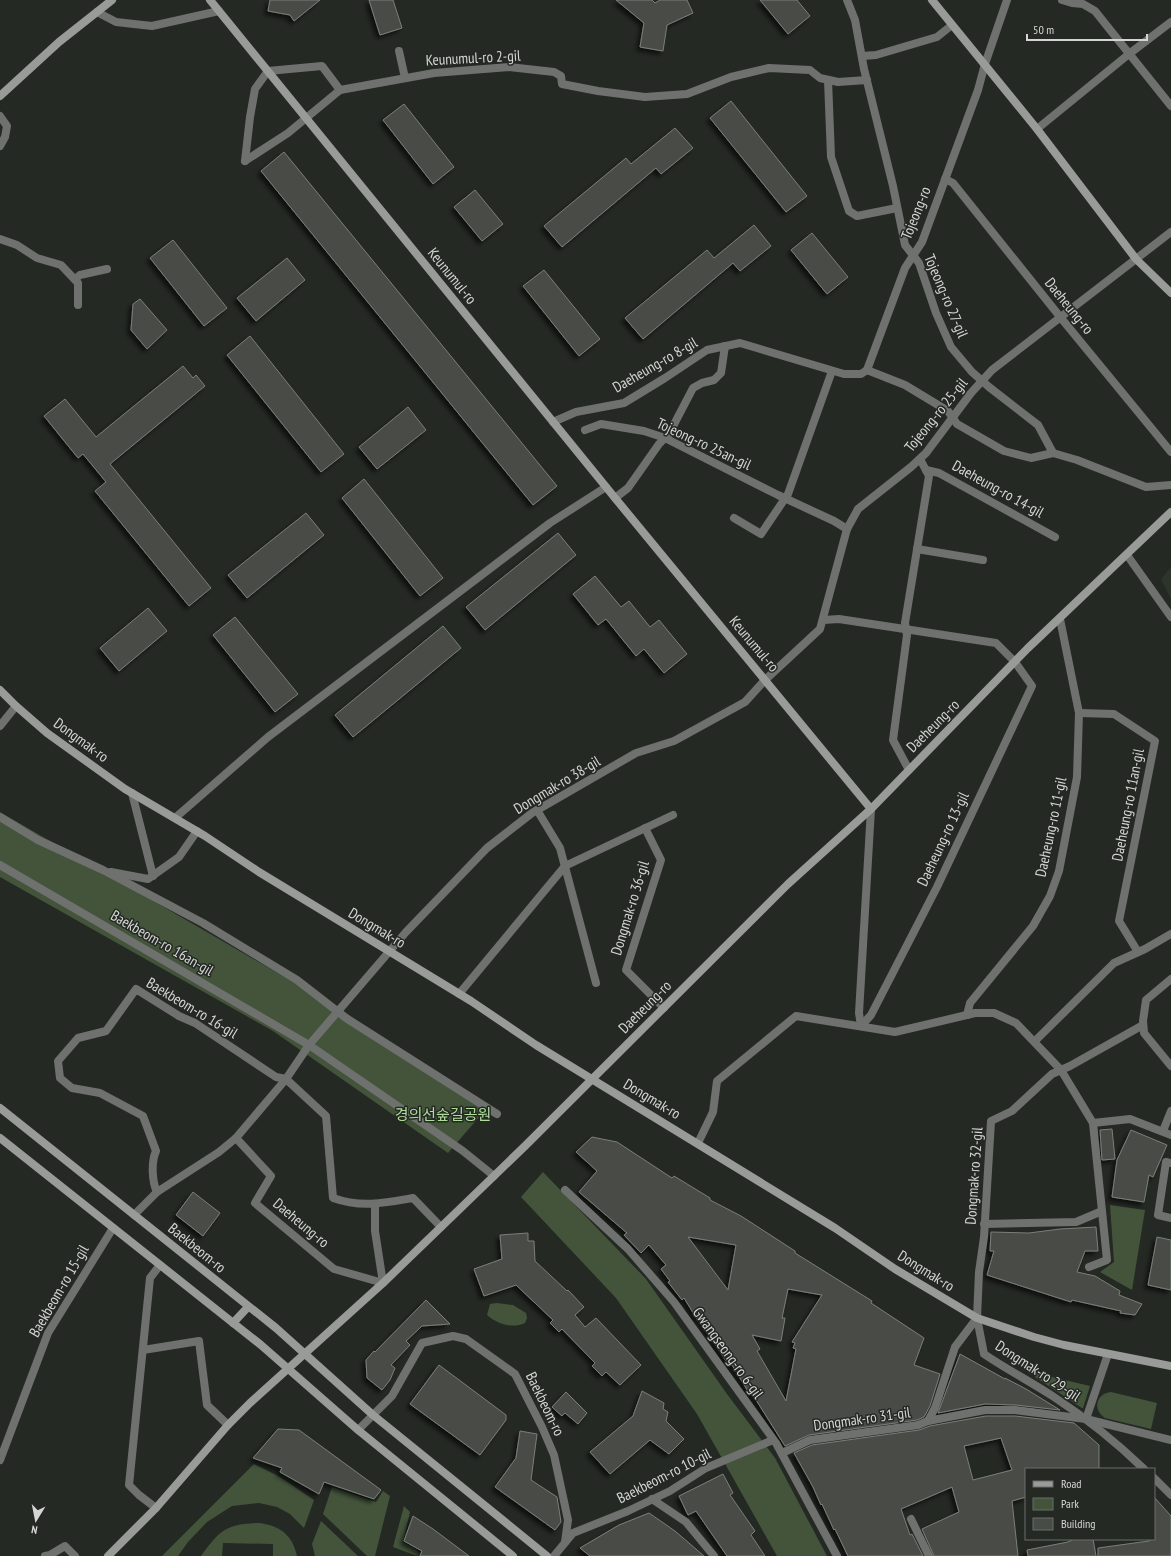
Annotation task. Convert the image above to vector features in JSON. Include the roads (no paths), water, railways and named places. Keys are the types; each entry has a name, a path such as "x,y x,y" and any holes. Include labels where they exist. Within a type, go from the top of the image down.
{"main road":[{"path":"0,96 59,42 112,0"},
{"name":"Keunumul-ro","path":"210,0 606,487 871,809"},
{"path":"932,0 1037,128 1136,259 1171,293"},
{"name":"Daeheung-ro","path":"108,1556 156,1508 228,1425 250,1403 383,1282 494,1176 788,884 871,809 1015,662 1171,512"},
{"name":"Dongmak-ro","path":"0,690 47,733 132,793 197,831 259,872 459,994 536,1045 698,1143 835,1228 895,1269 977,1318 1034,1337 1108,1354 1171,1366"},
{"name":"Baekbeom-ro","path":"0,1108 248,1307 305,1354 372,1415 547,1556"},
{"path":"0,1138 234,1323 288,1368 358,1430 513,1556"},
{"path":"234,1323 248,1307"}],"street":[{"name":"Tojeong-ro 27-gil","path":"847,0 855,20 904,245 919,263 936,313 951,346 972,372 982,381 1038,424 1053,453"},
{"name":"Tojeong-ro","path":"867,370 905,268 922,242 978,90 985,64 1007,0"},
{"path":"1062,0 1072,3 1085,1 1095,10 1171,106"},
{"path":"97,12 116,22 152,26 219,11"},
{"path":"1037,128 1171,22"},
{"path":"862,56 876,55 937,37 952,25"},
{"path":"399,51 405,78"},
{"path":"322,66 340,90 307,119 245,161 255,89 268,71 322,66"},
{"name":"Keunumul-ro 2-gil","path":"340,90 434,73 509,67 554,72 561,76 562,84 598,91 645,97 687,94 731,77 769,68 810,70 820,78 838,82 867,80"},
{"path":"828,80 832,157 849,211 857,216 897,208"},
{"path":"0,116 7,126 5,137 0,146"},
{"name":"Daeheung-ro","path":"945,179 953,183 1171,452"},
{"path":"1136,259 1171,232"},
{"path":"0,239 18,245 37,258 61,265 78,283 78,305"},
{"name":"Tojeong-ro 25-gil","path":"765,680 820,629 847,529 858,509 926,453 992,370 1136,259"},
{"path":"75,279 80,275 107,269"},
{"name":"Daeheung-ro 8-gil","path":"553,422 576,412 624,403 707,350 740,343 844,374 861,374 867,370"},
{"path":"615,498 628,488 659,444 669,434 693,388 702,383 714,380 721,373 725,346"},
{"path":"867,370 905,385 948,411 957,424 1004,451 1031,458 1053,453 1077,460 1146,487 1171,485"},
{"path":"734,518 761,534 785,498 832,371"},
{"name":"Tojeong-ro 25an-gil","path":"585,430 601,424 644,431 664,438 834,521 847,529"},
{"name":"Daeheung-ro 14-gil","path":"909,770 892,740 907,635 905,623 929,476 920,459"},
{"name":"Daeheung-ro 14-gil","path":"926,470 939,473 1055,537"},
{"path":"175,818 268,737 550,523 606,487"},
{"path":"917,548 983,560"},
{"path":"1127,555 1171,617"},
{"path":"823,620 839,619 906,628 996,643 1015,662"},
{"name":"Daeheung-ro 11-gil","path":"967,1015 970,1003 1034,926 1050,896 1059,871 1077,777 1079,713 1060,619"},
{"name":"Daeheung-ro 13-gil","path":"861,1026 871,1015 936,887 1030,692 1032,686 1015,662"},
{"name":"Dongmak-ro 38-gil","path":"390,952 406,932 487,848 537,810 636,753 674,741 745,702 765,680"},
{"path":"0,726 16,706"},
{"name":"Daeheung-ro 11an-gil","path":"1079,713 1114,714 1155,741 1119,921 1138,952"},
{"path":"132,793 153,876"},
{"path":"861,1026 858,1013 871,809"},
{"name":"Dongmak-ro 36-gil","path":"537,810 560,848 596,982"},
{"path":"459,994 565,866 673,815"},
{"path":"0,817 38,840 103,870 203,923 297,980 338,1012 497,1114"},
{"name":"Dongmak-ro 36-gil","path":"645,828 661,860 626,970 664,1008"},
{"path":"103,870 148,879 179,857 197,831"},
{"name":"Baekbeom-ro 16an-gil","path":"0,865 310,1045"},
{"path":"1035,1041 1114,963 1171,934"},
{"path":"134,1215 157,1192 219,1152 236,1138 286,1079 310,1045 390,952"},
{"path":"1171,979 1146,1000 1143,1021 1144,1033 1171,1066"},
{"name":"Baekbeom-ro 16-gil","path":"157,1192 155,1187 153,1158 156,1151 143,1116 100,1093 72,1088 60,1078 58,1061 78,1038 106,1031 136,989 179,1016 195,1023 276,1077 286,1079"},
{"path":"698,1143 713,1112 718,1082 796,1016 895,1032 975,1013 994,1013 1016,1023 1035,1041 1061,1070 1093,1123 1107,1260 1089,1266"},
{"name":"Dongmak-ro 32-gil","path":"977,1318 979,1272 991,1121 1012,1111 1052,1074 1143,1026"},
{"path":"310,1045 463,1151 494,1176"},
{"path":"286,1079 326,1116 333,1198 346,1203 375,1204 413,1198 441,1227"},
{"path":"1163,1131 1171,1111"},
{"path":"1093,1123 1130,1119 1171,1135"},
{"name":"Daeheung-ro","path":"236,1138 271,1176 255,1204 334,1269 383,1282"},
{"path":"1171,1163 1166,1162 1158,1215 1171,1218"},
{"name":"Gwangseong-ro 6-gil","path":"565,1190 628,1249 674,1302 774,1440 837,1556"},
{"path":"375,1204 375,1231 383,1282"},
{"path":"984,1224 1076,1222 1102,1211"},
{"name":"Baekbeom-ro 15-gil","path":"0,1460 48,1333 113,1228"},
{"path":"156,1508 129,1485 150,1278 160,1265"},
{"name":"Dongmak-ro 29-gil","path":"977,1318 984,1354 1054,1396 1086,1419 1127,1452 1143,1468"},
{"name":"Dongmak-ro 31-gil","path":"782,1453 810,1440 918,1425 928,1421 935,1408 955,1347 977,1318"},
{"name":"Baekbeom-ro","path":"358,1430 392,1396 422,1343 453,1336 466,1340 515,1374 539,1422 554,1455 568,1520 565,1542"},
{"path":"143,1350 199,1341 207,1405 228,1425"},
{"path":"928,1421 984,1410 1015,1410 1086,1419 1108,1354"},
{"name":"Dongmak-ro 29-gil","path":"1086,1419 1171,1440"},
{"name":"Baekbeom-ro 10-gil","path":"554,1556 573,1533 628,1511 670,1491 706,1468 774,1440"},
{"path":"1155,1479 1171,1495"},
{"path":"652,1499 686,1522 714,1556"},
{"path":"912,1519 929,1556"},
{"path":"45,1556 50,1555 65,1546 75,1556"}],"park label":[{"name":"경의선숲길공원","path":"443,1115"}]}
